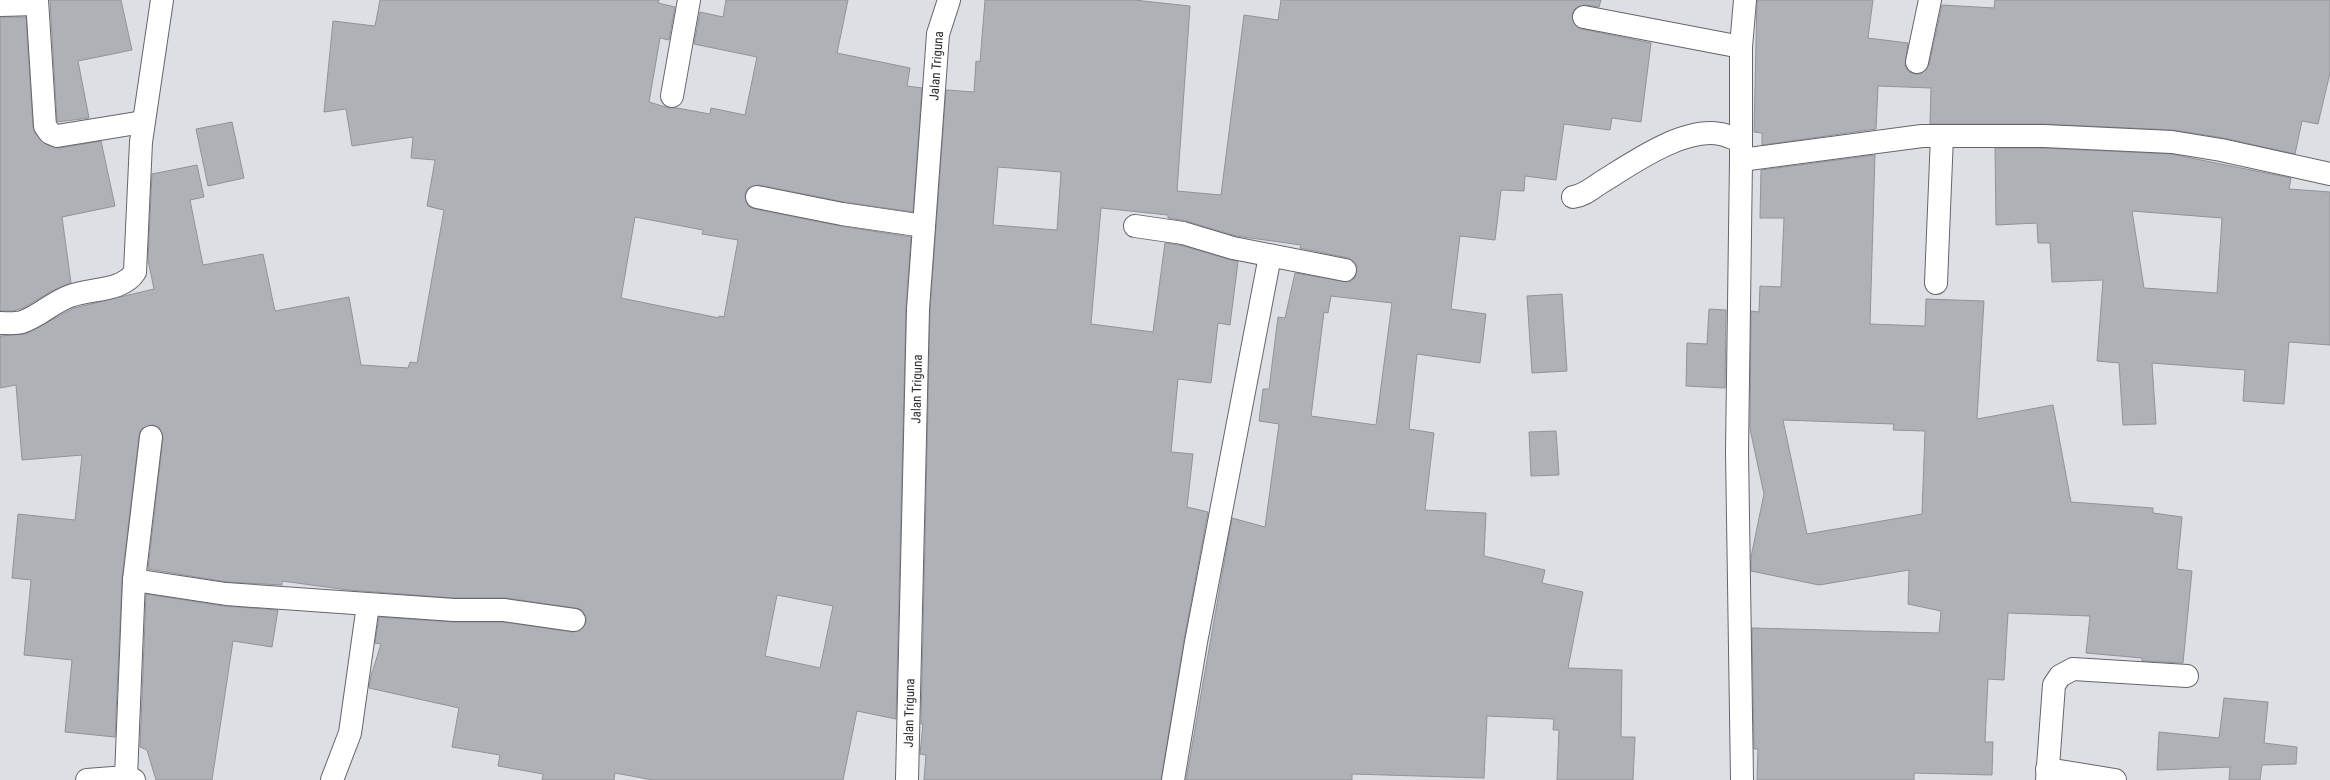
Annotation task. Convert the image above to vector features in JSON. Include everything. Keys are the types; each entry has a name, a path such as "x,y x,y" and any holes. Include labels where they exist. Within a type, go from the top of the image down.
{"street":[{"path":"0,323 21,322 60,299 118,285 130,280 135,272 143,122 162,0"},
{"path":"672,96 689,0"},
{"name":"Jalan Triguna","path":"907,780 918,309 938,34 949,0"},
{"path":"1742,780 1737,451 1741,151 1740,47 1745,0"},
{"path":"1917,62 1930,0"},
{"path":"0,5 37,2 45,126 50,133 57,136 143,122"},
{"path":"1584,17 1740,47"},
{"path":"1573,197 1590,191 1599,183 1655,149 1683,139 1704,134 1720,134 1741,151 1922,136 2044,136 2172,142 2221,150 2330,174"},
{"path":"1936,283 1942,136"},
{"path":"758,197 842,214 924,226"},
{"path":"1135,226 1183,233 1233,248 1345,270"},
{"path":"1173,780 1196,642 1270,256"},
{"path":"87,780 130,778 134,580 151,437"},
{"path":"134,580 226,594 454,610 504,610 574,620"},
{"path":"332,780 350,732 368,605"},
{"path":"2115,780 2047,775 2054,685 2060,676 2073,669 2187,676"}],"building":[{"path":"50,0 121,0 132,50 78,61 89,118 57,122"},
{"path":"380,0 659,0 658,3 675,7 669,40 660,38 649,102 669,108 710,114 711,108 745,115 757,57 694,44 700,12 723,17 726,0 848,0 837,53 910,68 907,86 922,88 913,212 844,202 759,185 748,188 745,195 748,206 755,209 840,226 911,237 906,309 896,719 857,711 843,780 653,780 615,773 614,780 542,780 543,774 498,766 500,755 452,747 459,708 369,688 371,676 381,644 375,643 379,617 453,622 503,622 573,632 579,631 586,622 586,616 582,610 506,598 454,598 348,590 282,581 282,585 227,582 148,569 163,438 159,427 152,425 141,429 139,436 122,579 115,737 65,732 72,660 24,655 31,580 12,578 18,514 75,520 82,455 22,460 16,385 0,388 0,336 25,334 74,308 154,289 148,260 152,174 197,165 204,197 190,200 203,265 263,254 275,311 349,297 361,365 408,368 410,362 417,363 444,210 427,206 435,160 411,158 413,137 352,146 346,109 324,112 333,21 375,26","holes":["635,217 703,230 702,234 738,240 724,317 719,316 719,318 621,298","777,595 833,606 820,668 765,656"]},
{"path":"985,0 1134,0 1190,6 1177,191 1221,195 1244,15 1278,20 1281,0 1601,0 1599,7 1586,5 1575,9 1572,15 1576,26 1582,29 1651,43 1641,122 1612,118 1610,130 1564,124 1556,180 1525,176 1524,191 1501,190 1495,240 1460,236 1451,309 1486,314 1480,363 1417,354 1409,429 1434,433 1425,510 1486,513 1484,556 1545,570 1542,583 1583,592 1568,668 1622,670 1621,737 1635,737 1633,780 1557,780 1559,730 1553,730 1554,719 1487,716 1484,778 1352,774 1352,780 1186,780 1232,518 1265,527 1279,424 1259,421 1263,389 1269,389 1278,317 1285,318 1295,273 1349,282 1355,278 1357,266 1348,258 1300,248 1301,245 1236,236 1186,221 1168,218 1168,215 1101,208 1091,324 1153,332 1165,243 1180,245 1238,262 1230,325 1218,323 1211,383 1178,379 1171,452 1193,454 1187,507 1208,512 1184,640 1161,780 924,780 926,755 920,754 923,724 921,724 930,310 946,90 974,92 976,61 980,62","holes":["998,167 1061,172 1057,230 993,225","1331,296 1392,303 1376,425 1311,416 1324,312 1328,313"]},
{"path":"1757,0 1873,0 1868,38 1908,43 1905,66 1909,72 1921,74 1929,65 1942,5 1994,8 1995,0 2330,0 2330,73 2318,124 2302,121 2295,154 2224,138 2173,130 2045,124 1930,124 1931,88 1878,86 1876,129 1762,145 1762,133 1754,132"},
{"path":"0,17 26,17 33,127 35,133 45,144 59,148 101,141 115,206 62,217 71,283 52,291 23,308 13,311 0,311"},
{"path":"232,122 244,178 208,186 196,129"},
{"path":"1995,148 2044,148 2171,154 2291,178 2289,189 2330,192 2330,345 2289,342 2284,404 2243,401 2245,370 2152,363 2156,424 2123,425 2119,363 2097,361 2103,280 2052,282 2050,243 2038,243 2037,223 1996,225","holes":["2132,211 2222,218 2217,293 2144,288"]},
{"path":"1875,155 1870,324 1925,326 1926,299 1984,301 1977,419 2053,405 2071,502 2153,508 2153,513 2182,517 2177,569 2192,571 2183,663 2142,661 2142,658 2086,653 2090,616 2008,613 2004,680 1988,679 1985,742 1993,742 1992,775 1914,773 1914,780 1757,780 1758,749 1754,749 1752,628 1939,633 1941,611 1908,604 1909,570 1819,585 1751,571 1751,557 1764,494 1750,429 1751,311 1759,312 1760,286 1781,287 1784,218 1760,218 1761,170","holes":["1783,420 1894,424 1893,430 1925,431 1922,514 1807,534"]},
{"path":"1562,294 1567,371 1532,373 1527,296"},
{"path":"1709,309 1726,310 1725,388 1686,386 1687,343 1707,344"},
{"path":"1556,431 1559,475 1531,476 1529,432"},
{"path":"146,594 224,606 278,610 272,647 233,641 212,780 156,780 147,750 140,747"},
{"path":"2224,698 2268,702 2264,743 2297,747 2296,764 2262,765 2260,780 2229,780 2230,767 2157,770 2159,732 2219,738"}]}
